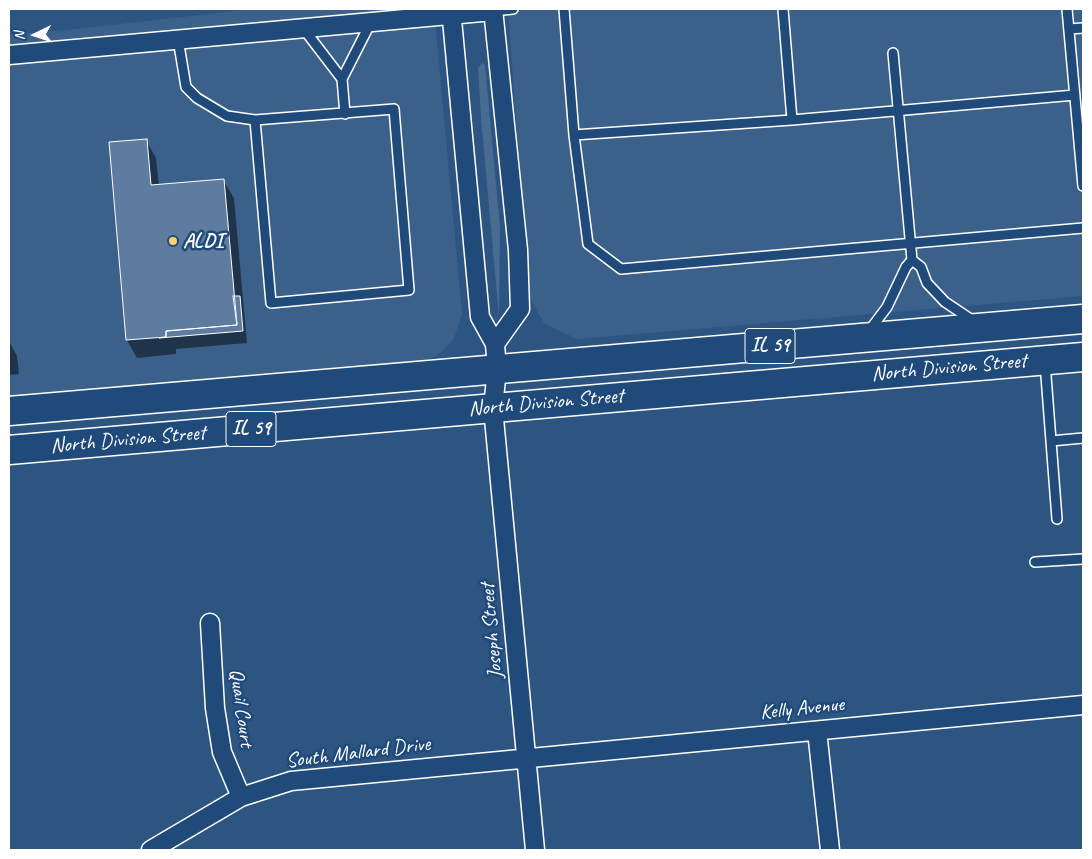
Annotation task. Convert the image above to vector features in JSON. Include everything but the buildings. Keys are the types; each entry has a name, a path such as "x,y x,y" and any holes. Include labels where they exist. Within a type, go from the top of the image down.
{"main road":[{"name":"North Division Street","path":"9,410 496,357 864,338 1083,319"},
{"name":"North Division Street","path":"9,450 1083,357"}],"street":[{"path":"9,55 371,22 451,12 493,10 518,250 520,309 496,357"},
{"path":"451,12 480,317 496,357"},
{"name":"Joseph Street","path":"496,357 493,408 535,850"},
{"name":"Quail Court","path":"210,623 215,708 222,752 240,797"},
{"name":"Kelly Avenue","path":"526,759 1083,705"},
{"path":"817,731 830,850"},
{"name":"South Mallard Drive","path":"151,850 240,797 291,781 526,759"}],"lane":[{"path":"493,10 513,9"},
{"path":"564,9 574,135 588,244 621,269 911,245 1083,228"},
{"path":"783,9 792,120"},
{"path":"1067,9 1083,186"},
{"path":"345,114 342,79 371,22"},
{"path":"303,28 342,79"},
{"path":"1069,29 1083,28"},
{"path":"178,39 186,87 197,98 227,116 255,120 394,109 409,290 271,303 255,120"},
{"path":"893,53 912,260 921,267 927,283 945,302 983,327"},
{"path":"574,135 792,120 1075,95"},
{"path":"864,338 887,307 906,266 912,260"},
{"path":"1045,360 1057,519"},
{"path":"1051,441 1083,438"},
{"path":"1035,562 1083,558"}],"shaded area":[{"path":"251,9 434,9 462,314 454,339 438,355 418,364 9,398 9,35"},
{"path":"508,9 1083,9 1083,296 577,339 544,323 529,297"},
{"path":"482,63 485,65 500,227 499,317 481,118 478,68"}],"place":[{"name":"ALDI","path":"173,241"}]}
